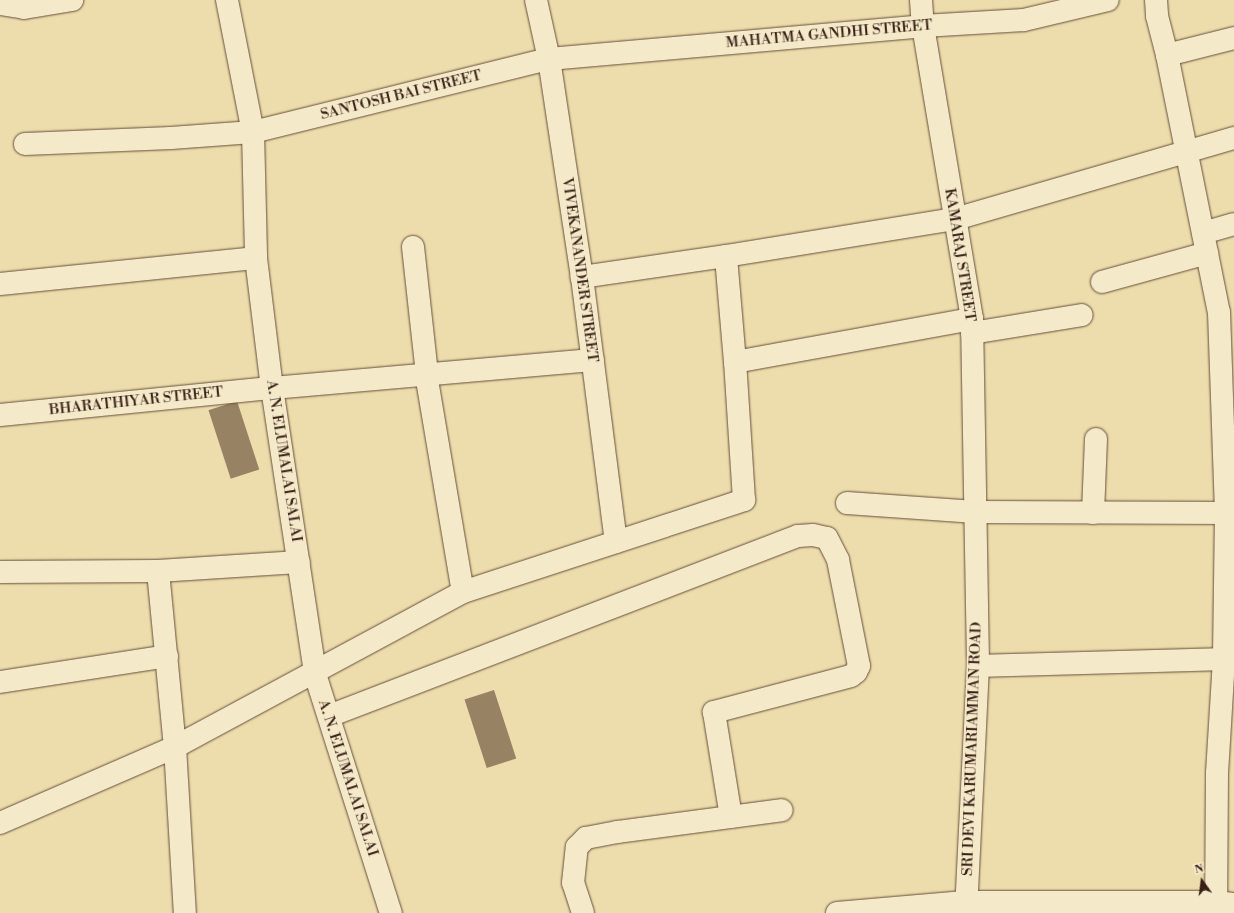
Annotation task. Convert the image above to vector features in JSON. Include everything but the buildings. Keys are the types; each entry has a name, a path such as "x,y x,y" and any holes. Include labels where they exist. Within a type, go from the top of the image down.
{"street":[{"path":"0,4 24,8 72,0"},
{"name":"A. N. ELUMALAI SALAI","path":"227,0 253,132 256,258 272,388 315,674 391,913"},
{"name":"VIVEKANANDER STREET","path":"536,0 549,58 582,277 616,542"},
{"name":"KAMARAJ STREET","path":"922,0 923,26 972,326 976,512"},
{"name":"MAHATMA GANDHI STREET","path":"549,58 923,26 1024,20 1108,0"},
{"path":"838,913 965,908 1222,906 1229,659 1230,513 1227,310 1205,243 1167,55 1157,16 1156,0"},
{"path":"1167,55 1234,38"},
{"name":"SANTOSH BAI STREET","path":"25,144 171,138 253,132 549,58"},
{"path":"582,277 726,256 955,219 1234,138"},
{"path":"1102,282 1205,243 1234,224"},
{"path":"413,247 426,374 463,592"},
{"path":"0,822 175,747 315,674 463,592 744,500 736,362 726,256"},
{"path":"0,284 256,258"},
{"path":"736,362 972,326 1082,315"},
{"name":"BHARATHIYAR STREET","path":"0,415 272,388 593,360"},
{"path":"1093,512 1096,439"},
{"path":"847,503 976,512 1230,513"},
{"name":"SRI DEVI KARUMARIAMMAN ROAD","path":"965,908 978,666 976,512"},
{"path":"329,716 798,536 813,535 827,538 838,560 859,666 856,672 851,676 714,712 731,817"},
{"path":"0,572 158,570 299,562"},
{"path":"158,570 175,747 184,913"},
{"path":"0,682 167,656"},
{"path":"978,666 1229,659"},
{"path":"583,913 573,883 577,847 586,838 618,832 782,810"}]}
